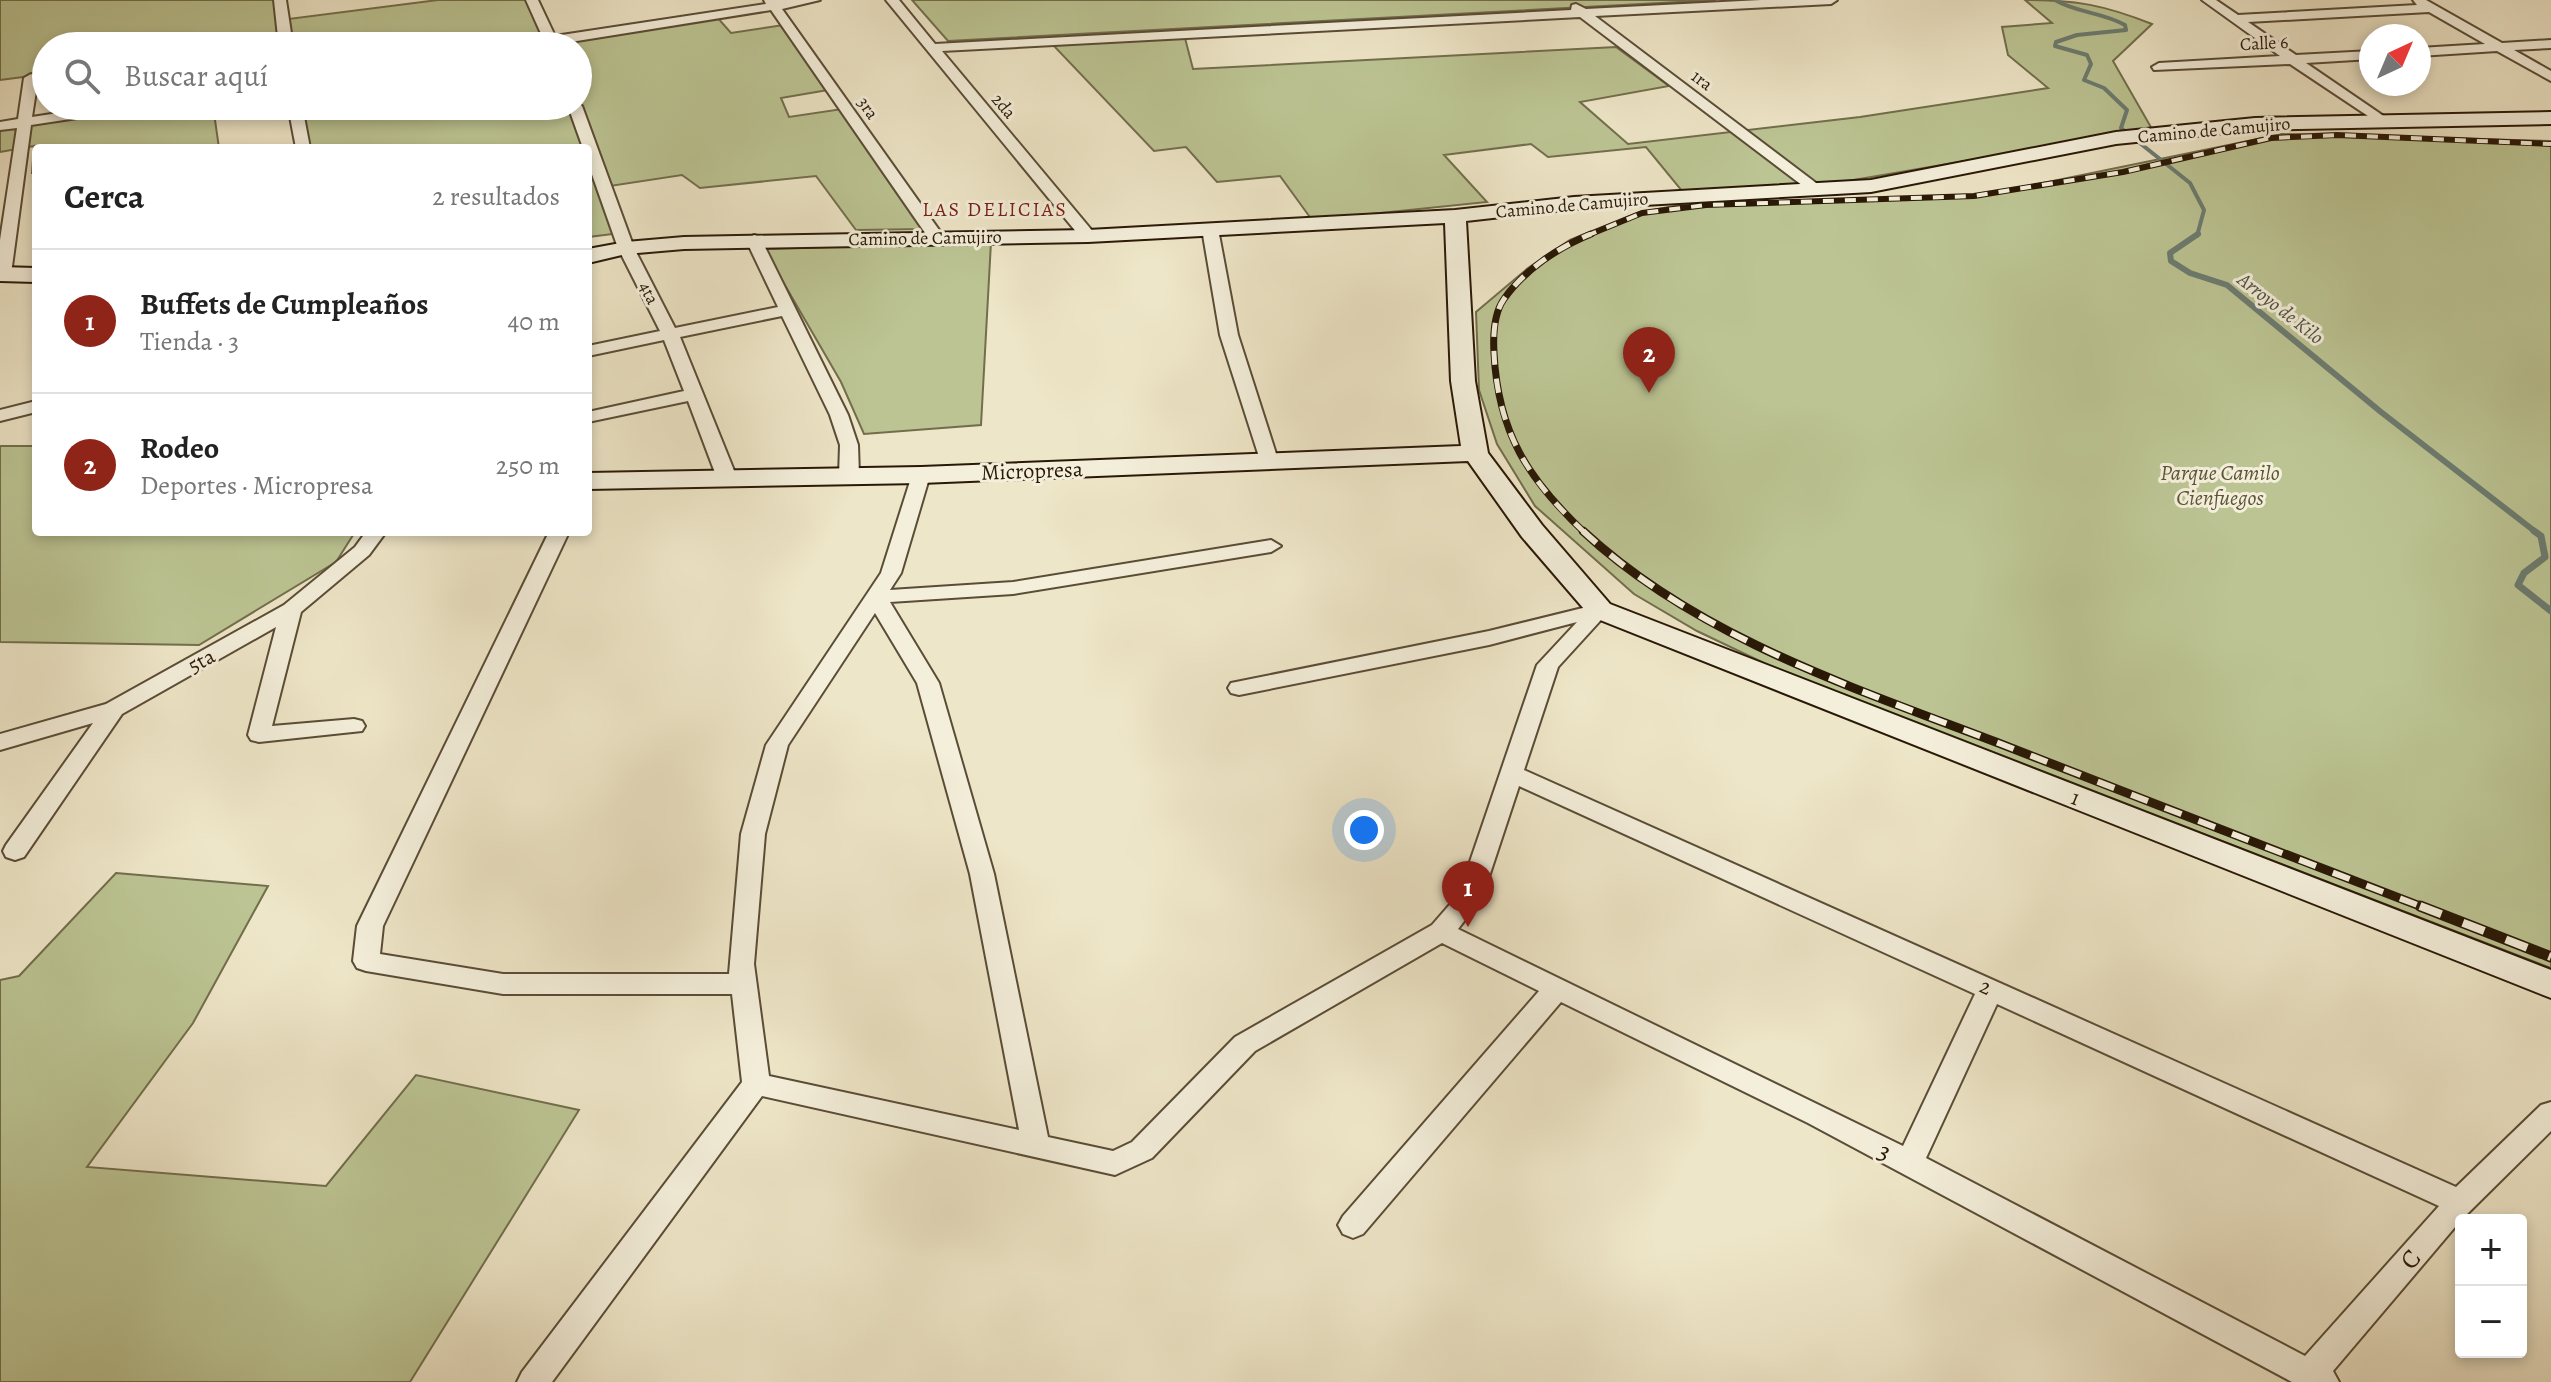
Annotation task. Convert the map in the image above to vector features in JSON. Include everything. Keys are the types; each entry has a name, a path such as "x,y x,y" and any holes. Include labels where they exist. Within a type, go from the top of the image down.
{"street":[{"path":"280,0 284,32"},
{"path":"532,0 547,32"},
{"path":"592,37 773,3 814,0"},
{"name":"2da","path":"892,0 1088,236"},
{"name":"1ra","path":"1566,0 1816,189"},
{"path":"932,48 1831,0"},
{"path":"2208,0 2380,120"},
{"path":"2418,0 2551,77"},
{"name":"3ra","path":"773,3 936,237"},
{"path":"2236,19 2432,8"},
{"path":"2431,51 2551,44"},
{"name":"Calle 6","path":"2159,67 2359,56"},
{"path":"31,78 1,274 32,275"},
{"name":"Camino de Camujiro","path":"592,255 626,248 754,240 1088,236 1455,216 1574,203 1871,186 2116,138 2255,124 2551,118"},
{"path":"0,126 38,120"},
{"path":"298,120 302,144"},
{"name":"4ta","path":"580,120 589,144"},
{"name":"4ta","path":"592,153 626,248 670,334 727,478"},
{"path":"1455,216 1463,381 1475,453 1532,531 1600,610"},
{"path":"1210,229 1229,335 1270,463"},
{"path":"754,240 839,415 849,445 849,476"},
{"path":"592,350 786,310"},
{"path":"592,416 696,394"},
{"path":"0,416 32,407"},
{"name":"Micropresa","path":"592,481 921,475 1475,453"},
{"path":"533,1382 756,1084 741,964 753,834 777,745 891,573 921,475"},
{"name":"5ta","path":"0,742 114,709 291,610 362,551 373,536"},
{"path":"557,536 370,926 366,961 503,984 745,984"},
{"path":"876,597 1013,588 1271,546"},
{"path":"876,597 928,683 982,874 1036,1147"},
{"path":"291,610 259,735 354,726"},
{"path":"1239,688 1489,638 1600,610"},
{"path":"756,1084 1115,1163 1142,1150 1245,1044 1441,932 1470,898 1548,665 1600,610"},
{"name":"1","path":"1600,610 2551,984"},
{"path":"15,851 114,709"},
{"name":"2","path":"1510,773 2460,1202"},
{"name":"3","path":"1441,932 1909,1163 2316,1378"},
{"path":"1353,1225 1557,988"},
{"path":"1909,1163 1991,989"},
{"name":"C","path":"2316,1378 2460,1202 2544,1130"}],"green space":[{"path":"0,0 276,0 281,20 438,0 526,0 539,32 32,32 32,76 0,80"},
{"path":"912,0 1716,0 948,41"},
{"path":"2025,0 2090,5 2152,24 2113,61 2152,129 1830,184 1682,191 1646,147 1548,157 1531,144 1444,155 1487,202 1312,220 1280,176 1217,182 1186,147 1154,151 1052,44 1185,38 1193,69 1616,47 1669,86 1580,102 1628,144 1860,117 2048,88 2008,55 2002,27 2052,23"},
{"path":"717,17 731,33 783,25 828,90 781,98 789,117 842,109 925,229 856,230 816,176 700,188 682,175 603,187 613,234 592,237 592,144 308,144 304,120 592,120 592,36"},
{"path":"32,120 215,120 218,144 32,144 0,152 0,125"},
{"name":"Parque Camilo Cienfuegos","path":"2282,134 2551,141 2551,968 1785,673 1697,631 1634,594 1535,506 1497,444 1479,390 1476,312 1528,268 1570,240 1637,213 1690,203 1975,197"},
{"path":"991,242 981,425 864,434 841,382 764,249"},
{"path":"0,446 32,446 32,536 352,536 336,562 199,645 0,642"},
{"path":"116,873 268,886 193,1023 87,1167 326,1186 416,1075 579,1110 410,1382 0,1382 0,980 19,976"}],"waterway":[{"name":"Arroyo de Kilo","path":"2055,0 2125,25 2126,30 2077,35 2056,42 2055,46 2087,55 2091,64 2084,80 2104,88 2127,110 2121,128 2190,183 2204,210 2197,234"},
{"name":"Arroyo de Kilo","path":"2197,234 2170,253 2171,261 2190,273 2227,285 2381,412 2537,533"},
{"name":"Arroyo de Kilo","path":"2534,531 2541,536 2545,557 2524,573 2518,585 2551,611"}],"railway":[{"path":"1586,236 1642,213 1706,205 1974,196 2123,172 2271,138 2337,135 2551,144"},
{"path":"1583,531 1547,493 1520,453 1502,407 1494,339 1498,311 1512,288 1543,260 1591,234"},
{"path":"1583,531 1628,569 1677,602 1781,657 1891,703 2425,908"},
{"path":"2420,906 2551,957"}],"place":[{"name":"Rodeo","path":"1649,393"},
{"name":"Buffets de Cumpleaños","path":"1468,927"}],"district":[{"name":"LAS DELICIAS","path":"995,209"}]}
